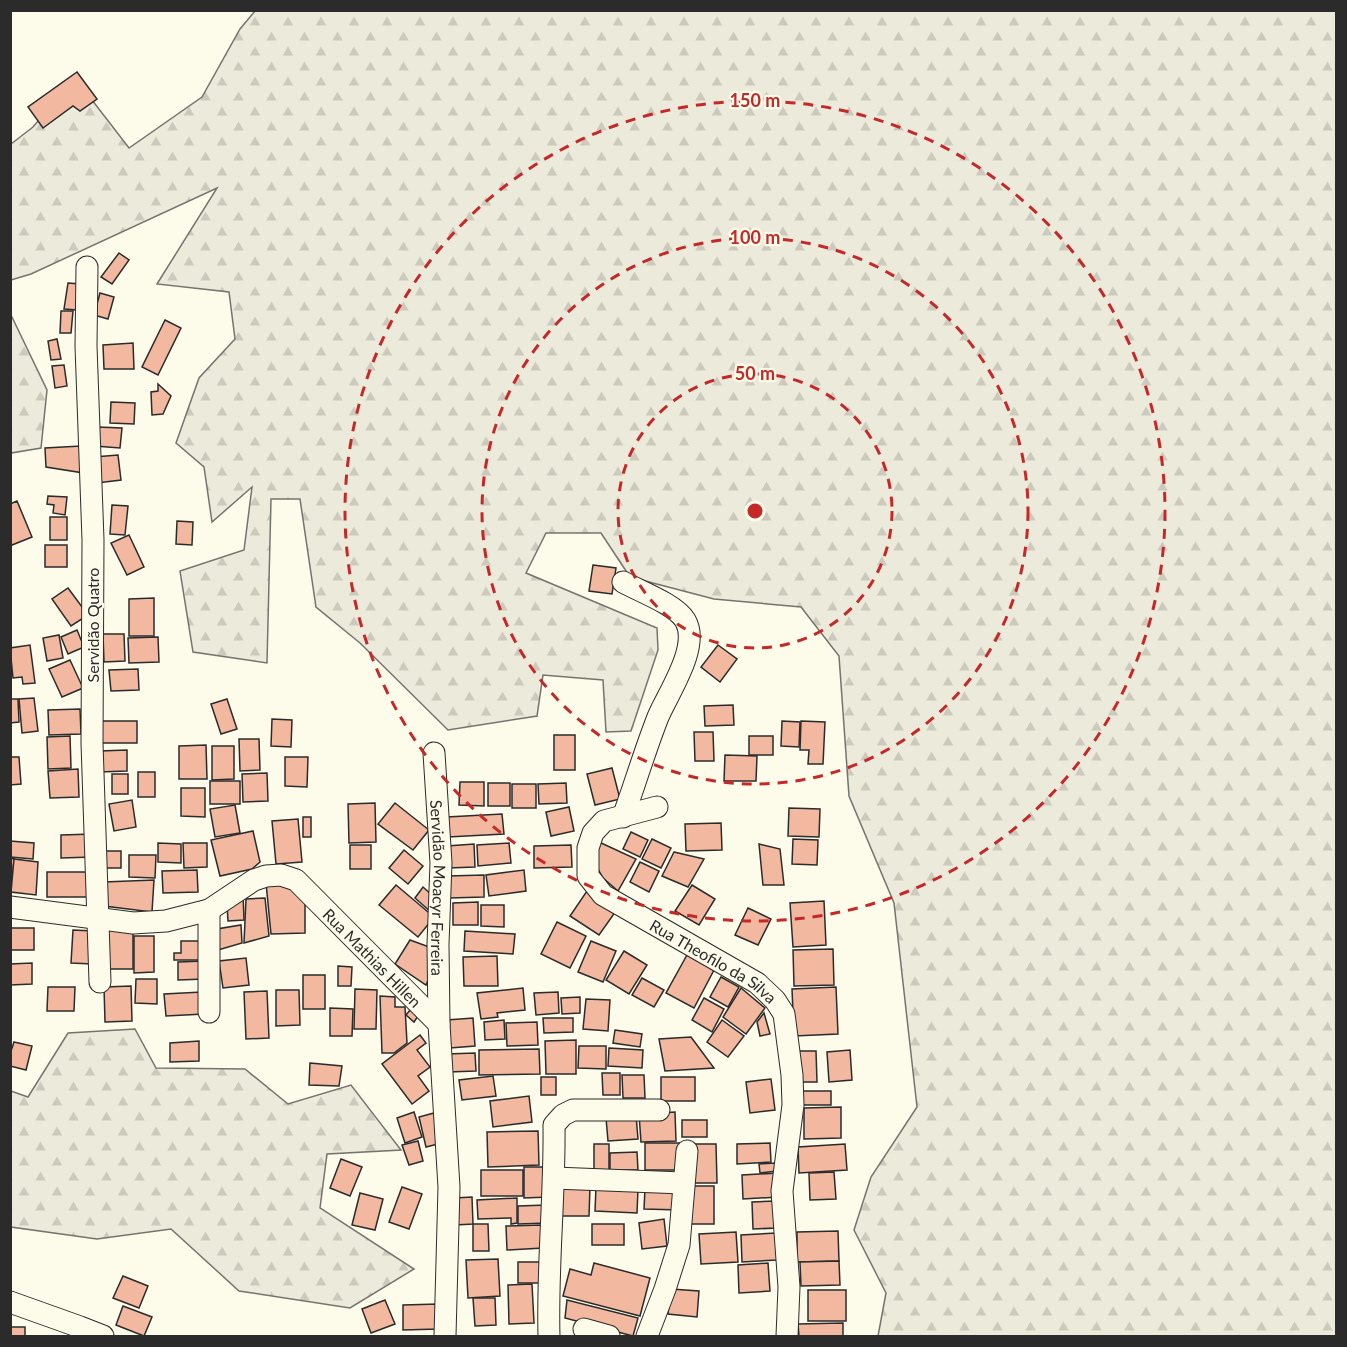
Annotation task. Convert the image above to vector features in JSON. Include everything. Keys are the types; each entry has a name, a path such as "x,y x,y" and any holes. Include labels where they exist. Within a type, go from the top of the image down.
{"street":[{"name":"Servidão Quatro","path":"87,267 86,346 93,540 92,743 100,982"},
{"path":"623,582 678,611 686,621 690,634 681,674 659,716 623,817"},
{"name":"Servidão Moacyr Ferreira","path":"434,753 441,863 438,944 439,1024"},
{"name":"Rua Theofilo da Silva","path":"657,807 604,821 593,833 588,848 588,876 603,895 757,983 775,1000 784,1014 792,1075 793,1104 782,1191 789,1287 787,1336"},
{"name":"Rua Mathias Hillen","path":"10,907 133,923 166,921 209,910 254,880 281,875 296,880 439,1024"},
{"path":"209,910 209,1012"},
{"path":"439,1024 449,1187 445,1336"},
{"path":"549,1336 554,1125 563,1115 573,1110 659,1110"},
{"path":"647,1336 666,1289 679,1245 687,1151"},
{"path":"554,1178 684,1183"},
{"path":"10,1302 80,1332 103,1336"},
{"path":"584,1329 609,1336"}],"green space":[{"path":"255,11 1336,11 1336,1336 878,1336 886,1293 854,1230 871,1177 917,1107 894,903 849,796 839,656 801,607 714,599 630,577 601,533 546,533 526,573 657,628 658,650 631,731 606,732 603,680 543,675 537,716 448,730 360,643 316,607 300,499 271,499 267,663 193,652 180,571 244,550 252,487 212,522 204,467 176,443 199,378 235,339 229,292 157,284 217,188 31,274 11,280 11,144 33,127 75,78 129,148 202,97 240,29"},
{"path":"11,315 47,390 41,448 11,453"},
{"path":"135,1029 156,1068 245,1069 288,1104 351,1085 401,1150 327,1154 320,1208 414,1269 350,1308 239,1291 171,1229 97,1239 11,1227 11,1091 28,1097 68,1033"}],"building":[{"path":"77,72 97,99 80,111 73,106 43,128 28,107"},
{"path":"119,253 129,260 112,284 101,277"},
{"path":"68,283 80,284 77,310 64,309"},
{"path":"100,293 114,297 108,319 94,315"},
{"path":"61,311 73,311 71,333 60,333"},
{"path":"165,320 181,328 158,375 142,367"},
{"path":"57,339 61,359 51,360 48,341"},
{"path":"133,343 134,369 104,369 103,345"},
{"path":"64,365 67,386 55,388 52,366"},
{"path":"158,384 171,396 163,414 152,415 151,392 158,391"},
{"path":"111,402 135,403 134,424 110,423"},
{"path":"97,427 122,428 120,448 95,446"},
{"path":"81,446 84,473 46,467 45,448"},
{"path":"118,455 121,480 97,483 94,457"},
{"path":"48,496 67,497 65,515 53,513 54,505 47,504"},
{"path":"17,501 32,537 12,545 10,542 10,504"},
{"path":"112,505 128,506 125,535 110,534"},
{"path":"50,517 67,517 67,540 50,540"},
{"path":"177,521 193,522 192,545 176,544"},
{"path":"129,535 144,567 127,575 111,543"},
{"path":"45,545 67,545 67,567 45,567"},
{"path":"593,565 616,568 612,594 589,591"},
{"path":"68,588 88,615 71,626 52,599"},
{"path":"154,598 154,636 129,636 129,599"},
{"path":"77,630 84,647 68,654 61,637"},
{"path":"103,634 124,634 125,661 104,662"},
{"path":"59,635 63,658 47,661 43,638"},
{"path":"158,637 159,662 129,663 128,638"},
{"path":"30,645 35,683 23,684 22,677 13,678 10,648"},
{"path":"718,645 737,659 720,682 701,667"},
{"path":"70,660 83,688 62,697 49,669"},
{"path":"138,669 139,690 111,691 109,670"},
{"path":"34,698 38,731 22,733 19,699"},
{"path":"10,699 18,699 19,722 10,723"},
{"path":"227,699 237,729 221,734 211,704"},
{"path":"733,705 734,725 705,726 704,706"},
{"path":"80,709 81,734 49,735 48,710"},
{"path":"272,719 292,720 291,747 271,746"},
{"path":"102,721 137,721 137,743 102,743"},
{"path":"782,721 800,722 799,747 781,746"},
{"path":"801,721 825,722 823,764 808,764 809,750 800,750"},
{"path":"694,732 713,732 714,761 695,761"},
{"path":"554,735 575,735 575,770 554,770"},
{"path":"70,736 71,768 48,769 47,737"},
{"path":"749,736 773,736 773,755 749,755"},
{"path":"239,739 259,739 260,770 240,771"},
{"path":"206,745 207,779 179,779 179,746"},
{"path":"212,746 234,746 234,779 212,780"},
{"path":"127,750 127,771 99,772 99,751"},
{"path":"725,755 757,756 756,781 724,781"},
{"path":"10,757 19,757 21,784 10,785"},
{"path":"285,757 308,757 307,787 285,786"},
{"path":"612,768 620,799 595,805 587,774"},
{"path":"78,769 79,797 50,798 48,771"},
{"path":"138,772 155,772 155,797 138,797"},
{"path":"267,773 268,801 243,802 242,774"},
{"path":"112,774 128,774 128,794 112,794"},
{"path":"210,781 240,781 240,804 210,804"},
{"path":"460,782 484,782 484,806 459,805"},
{"path":"488,783 510,783 510,806 488,806"},
{"path":"566,783 567,803 539,804 538,784"},
{"path":"512,784 536,784 536,808 512,808"},
{"path":"181,788 205,788 205,817 181,816"},
{"path":"132,800 136,827 114,831 109,804"},
{"path":"375,803 376,842 349,843 348,804"},
{"path":"395,803 429,830 413,850 378,824"},
{"path":"235,805 240,833 215,837 210,809"},
{"path":"569,807 574,831 551,836 546,812"},
{"path":"789,808 820,809 819,837 788,836"},
{"path":"502,814 504,834 448,837 447,817"},
{"path":"303,817 311,817 311,837 303,837"},
{"path":"298,819 302,862 276,864 272,821"},
{"path":"721,823 722,850 686,851 685,824"},
{"path":"253,831 260,862 252,869 220,876 211,840"},
{"path":"631,832 648,840 640,857 623,849"},
{"path":"93,834 93,857 61,858 61,835"},
{"path":"652,839 671,848 661,868 642,859"},
{"path":"793,839 818,840 817,865 792,864"},
{"path":"10,841 34,843 33,859 10,857"},
{"path":"599,842 636,859 618,891 603,878 594,862"},
{"path":"158,843 181,844 181,863 158,862"},
{"path":"183,843 207,843 207,867 184,868"},
{"path":"509,843 511,863 478,866 477,845"},
{"path":"474,844 475,867 448,868 447,846"},
{"path":"759,844 780,849 784,885 763,885"},
{"path":"350,845 371,845 371,869 350,869"},
{"path":"571,845 572,867 534,868 534,846"},
{"path":"404,850 423,866 408,884 389,868"},
{"path":"101,851 121,851 121,868 101,868"},
{"path":"674,852 704,859 688,887 662,876"},
{"path":"129,855 156,855 155,878 129,877"},
{"path":"10,858 14,859 11,892 10,892"},
{"path":"14,859 38,862 36,895 11,892"},
{"path":"640,862 659,871 649,892 630,882"},
{"path":"197,870 198,892 163,893 162,871"},
{"path":"524,870 526,891 489,896 486,875"},
{"path":"47,872 87,872 87,897 47,897"},
{"path":"484,875 484,897 449,898 448,876"},
{"path":"154,880 152,912 104,906 104,882"},
{"path":"283,882 305,897 305,933 271,934 266,883"},
{"path":"396,885 434,917 418,937 379,905"},
{"path":"692,885 715,899 699,925 675,911"},
{"path":"423,887 434,897 432,913 415,898"},
{"path":"587,891 616,911 599,935 570,916"},
{"path":"243,894 244,920 228,921 227,905"},
{"path":"265,898 269,936 244,943 246,899"},
{"path":"824,901 826,945 793,947 790,903"},
{"path":"478,902 478,925 453,925 453,903"},
{"path":"481,905 504,905 504,927 481,926"},
{"path":"748,908 771,919 758,945 735,935"},
{"path":"557,922 586,936 570,968 541,954"},
{"path":"241,925 242,943 218,950 217,929"},
{"path":"10,928 34,928 34,950 10,950"},
{"path":"104,928 133,928 133,969 104,969"},
{"path":"73,930 93,931 92,964 71,963"},
{"path":"465,931 515,934 513,954 464,951"},
{"path":"134,936 154,936 154,972 134,973"},
{"path":"410,940 432,948 433,968 426,985 395,964"},
{"path":"181,941 205,941 205,960 174,960 174,953 181,953"},
{"path":"591,941 616,951 603,982 578,972"},
{"path":"833,949 834,985 794,986 793,950"},
{"path":"624,951 647,965 629,994 606,980"},
{"path":"687,955 714,970 694,1008 666,993"},
{"path":"497,956 498,986 464,986 463,957"},
{"path":"246,958 249,985 223,988 219,961"},
{"path":"204,961 205,979 178,980 178,962"},
{"path":"32,963 32,984 10,985 10,964"},
{"path":"338,966 352,967 351,986 338,986"},
{"path":"303,975 325,975 325,1009 303,1009"},
{"path":"721,977 739,987 728,1007 710,997"},
{"path":"642,978 664,990 654,1007 632,995"},
{"path":"136,979 157,979 157,1004 135,1003"},
{"path":"131,986 132,1021 105,1022 104,987"},
{"path":"48,987 75,987 74,1011 47,1011"},
{"path":"836,987 838,1034 794,1036 792,989"},
{"path":"523,988 525,1010 497,1013 498,1017 481,1019 477,993"},
{"path":"741,988 765,1008 746,1034 723,1017"},
{"path":"355,989 377,990 376,1029 354,1029"},
{"path":"276,990 299,990 300,1025 276,1026"},
{"path":"267,991 269,1038 246,1039 244,992"},
{"path":"202,992 204,1014 166,1016 164,994"},
{"path":"558,992 559,1013 536,1015 534,993"},
{"path":"380,996 395,997 395,1007 405,1007 407,1043 394,1053 382,1053"},
{"path":"580,997 580,1013 562,1014 561,998"},
{"path":"704,998 724,1009 712,1032 692,1020"},
{"path":"586,999 610,1000 608,1031 583,1029"},
{"path":"330,1008 353,1009 352,1036 330,1036"},
{"path":"410,1010 418,1016 414,1022 406,1015"},
{"path":"764,1013 770,1034 760,1036 757,1022"},
{"path":"473,1018 475,1046 450,1048 447,1020"},
{"path":"543,1018 573,1018 573,1032 544,1033"},
{"path":"504,1020 505,1039 485,1040 484,1022"},
{"path":"722,1020 744,1036 728,1057 707,1042"},
{"path":"537,1022 538,1045 507,1046 506,1023"},
{"path":"615,1030 642,1034 640,1047 613,1043"},
{"path":"420,1035 426,1043 417,1050 430,1067 418,1076 429,1091 412,1104 382,1064"},
{"path":"691,1037 714,1068 665,1071 659,1039"},
{"path":"576,1040 576,1074 546,1074 545,1041"},
{"path":"199,1041 199,1061 170,1062 170,1043"},
{"path":"14,1042 32,1046 26,1070 10,1066 10,1054"},
{"path":"579,1046 606,1046 606,1069 578,1068"},
{"path":"609,1048 643,1050 642,1068 608,1066"},
{"path":"539,1049 540,1074 479,1075 479,1050"},
{"path":"850,1050 852,1080 829,1082 827,1052"},
{"path":"795,1051 816,1051 817,1082 796,1082"},
{"path":"475,1053 476,1071 448,1072 447,1054"},
{"path":"310,1063 342,1066 339,1086 309,1085"},
{"path":"602,1073 620,1073 620,1095 603,1095"},
{"path":"622,1075 644,1075 645,1098 623,1098"},
{"path":"493,1076 496,1096 462,1100 459,1080"},
{"path":"541,1077 556,1077 556,1095 541,1095"},
{"path":"661,1077 695,1077 695,1101 661,1101"},
{"path":"771,1079 775,1110 750,1113 746,1082"},
{"path":"802,1091 831,1091 831,1105 802,1105"},
{"path":"529,1096 532,1122 493,1127 490,1101"},
{"path":"841,1107 841,1138 804,1139 804,1108"},
{"path":"414,1112 422,1137 405,1143 397,1118"},
{"path":"675,1112 676,1141 641,1142 639,1114"},
{"path":"434,1113 442,1143 426,1147 419,1117"},
{"path":"636,1115 638,1139 608,1141 606,1118"},
{"path":"682,1120 707,1120 707,1137 682,1137"},
{"path":"538,1131 539,1165 488,1167 487,1132"},
{"path":"418,1141 423,1161 409,1165 402,1145"},
{"path":"645,1143 680,1143 680,1170 645,1170"},
{"path":"770,1143 771,1162 737,1164 737,1144"},
{"path":"594,1144 609,1144 609,1171 594,1171"},
{"path":"689,1144 716,1144 717,1183 691,1183"},
{"path":"845,1144 847,1170 799,1173 798,1147"},
{"path":"637,1152 638,1170 610,1170 610,1153"},
{"path":"341,1159 362,1167 350,1196 330,1188"},
{"path":"777,1163 777,1171 760,1173 759,1164"},
{"path":"524,1167 549,1167 549,1197 524,1198"},
{"path":"481,1170 523,1170 523,1196 481,1196"},
{"path":"834,1172 836,1199 810,1200 809,1173"},
{"path":"778,1173 779,1197 743,1199 742,1175"},
{"path":"689,1186 714,1186 714,1224 689,1224"},
{"path":"402,1187 422,1194 409,1229 389,1222"},
{"path":"561,1187 590,1187 589,1216 561,1216"},
{"path":"596,1187 638,1189 637,1213 595,1211"},
{"path":"645,1189 680,1189 680,1210 644,1209"},
{"path":"360,1193 383,1199 375,1230 352,1225"},
{"path":"472,1197 473,1224 455,1225 454,1198"},
{"path":"517,1198 517,1223 511,1224 511,1218 478,1219 477,1200"},
{"path":"775,1201 777,1228 753,1229 752,1202"},
{"path":"547,1205 547,1223 518,1224 518,1206"},
{"path":"664,1219 667,1246 642,1249 639,1223"},
{"path":"473,1224 488,1224 489,1251 473,1251"},
{"path":"592,1224 624,1224 624,1245 592,1245"},
{"path":"542,1225 543,1248 507,1250 506,1226"},
{"path":"838,1231 839,1261 797,1262 797,1232"},
{"path":"736,1232 738,1262 701,1264 699,1234"},
{"path":"776,1233 777,1260 742,1262 741,1235"},
{"path":"498,1259 500,1296 468,1298 466,1260"},
{"path":"839,1261 840,1285 801,1286 800,1262"},
{"path":"518,1262 545,1262 545,1283 518,1283"},
{"path":"594,1263 650,1278 640,1316 563,1296 570,1269 591,1275"},
{"path":"768,1263 770,1291 739,1293 738,1265"},
{"path":"123,1276 148,1286 139,1308 113,1298"},
{"path":"532,1284 534,1323 509,1324 508,1285"},
{"path":"671,1289 699,1291 697,1317 668,1314"},
{"path":"808,1290 846,1290 846,1321 808,1321"},
{"path":"473,1298 495,1298 496,1325 475,1326"},
{"path":"385,1300 395,1324 371,1333 362,1309"},
{"path":"567,1300 638,1318 633,1336 565,1318"},
{"path":"438,1304 438,1329 403,1330 403,1305"},
{"path":"123,1306 152,1317 144,1336 116,1325"},
{"path":"843,1323 843,1336 799,1336 798,1324"},
{"path":"10,1327 25,1327 25,1336 10,1336"}]}
